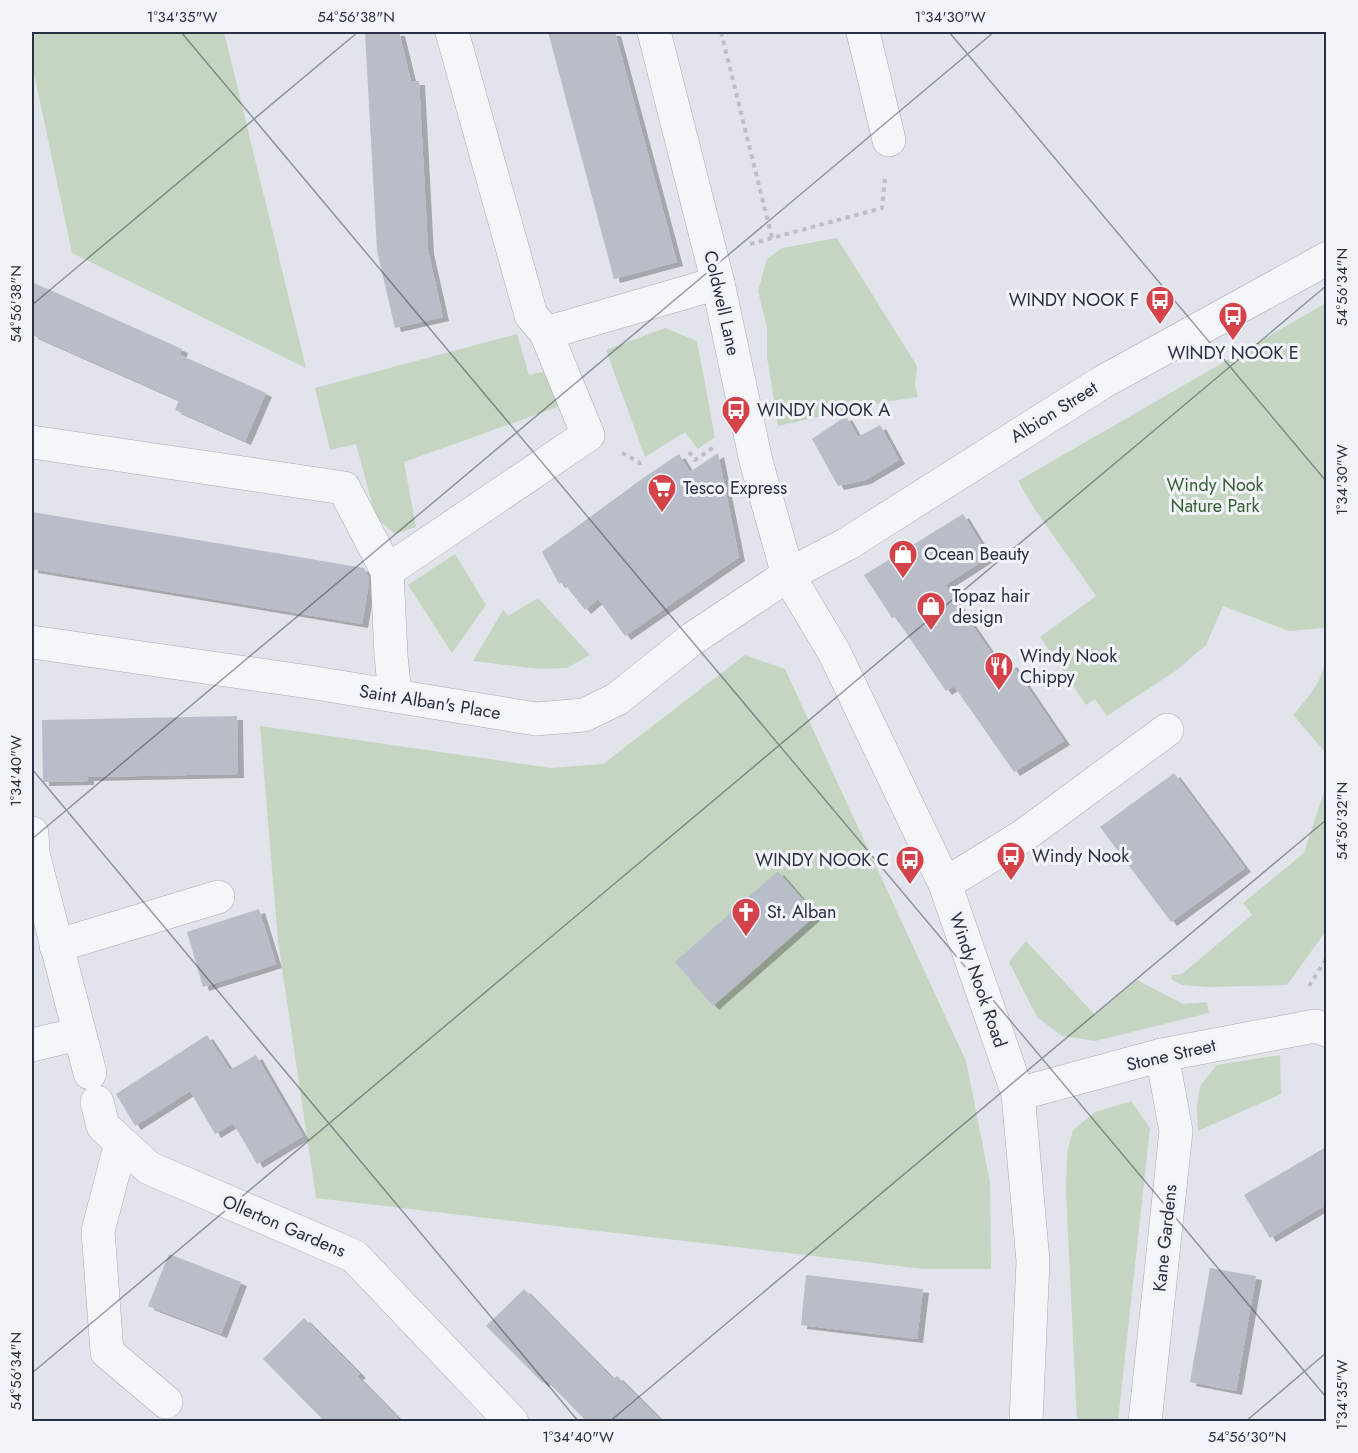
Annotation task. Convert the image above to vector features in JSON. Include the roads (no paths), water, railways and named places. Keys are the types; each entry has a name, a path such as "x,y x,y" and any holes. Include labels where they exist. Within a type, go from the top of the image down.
{"street":[{"path":"387,571 588,435 546,333 531,315 453,32"},
{"name":"Coldwell Lane","path":"654,32 715,269 756,461 788,575"},
{"path":"863,32 889,140"},
{"name":"Albion Street","path":"788,575 847,544 1101,383 1326,259"},
{"path":"546,333 715,269"},
{"path":"32,442 344,488 387,571 391,655 396,696"},
{"name":"Saint Alban's Place","path":"32,642 536,719 584,715 617,699 692,639 788,575"},
{"name":"Windy Nook Road","path":"788,575 834,652 945,884 1018,1094 1033,1261 1026,1422"},
{"path":"945,884 1023,836 1167,730"},
{"name":"Ollerton Gardens","path":"32,833 33,854 103,1126 149,1168 354,1256 512,1422"},
{"path":"56,946 218,897"},
{"name":"Stone Street","path":"1018,1094 1162,1055 1315,1026 1326,1030"},
{"path":"32,1045 78,1034"},
{"name":"Kane Gardens","path":"1145,1422 1176,1131 1162,1055"},
{"path":"121,1143 98,1232 107,1352 166,1402"}],"place":[{"name":"WINDY NOOK F","path":"1160,326"},
{"name":"WINDY NOOK E","path":"1233,342"},
{"name":"WINDY NOOK A","path":"736,436"},
{"name":"Tesco Express","path":"662,514"},
{"name":"Ocean Beauty","path":"903,580"},
{"name":"Topaz hair design","path":"931,632"},
{"name":"Windy Nook Chippy","path":"999,692"},
{"name":"Windy Nook","path":"1011,882"},
{"name":"WINDY NOOK C","path":"910,886"},
{"name":"St. Alban","path":"746,938"}],"park label":[{"name":"Windy Nook Nature Park","path":"1215,495"}]}
